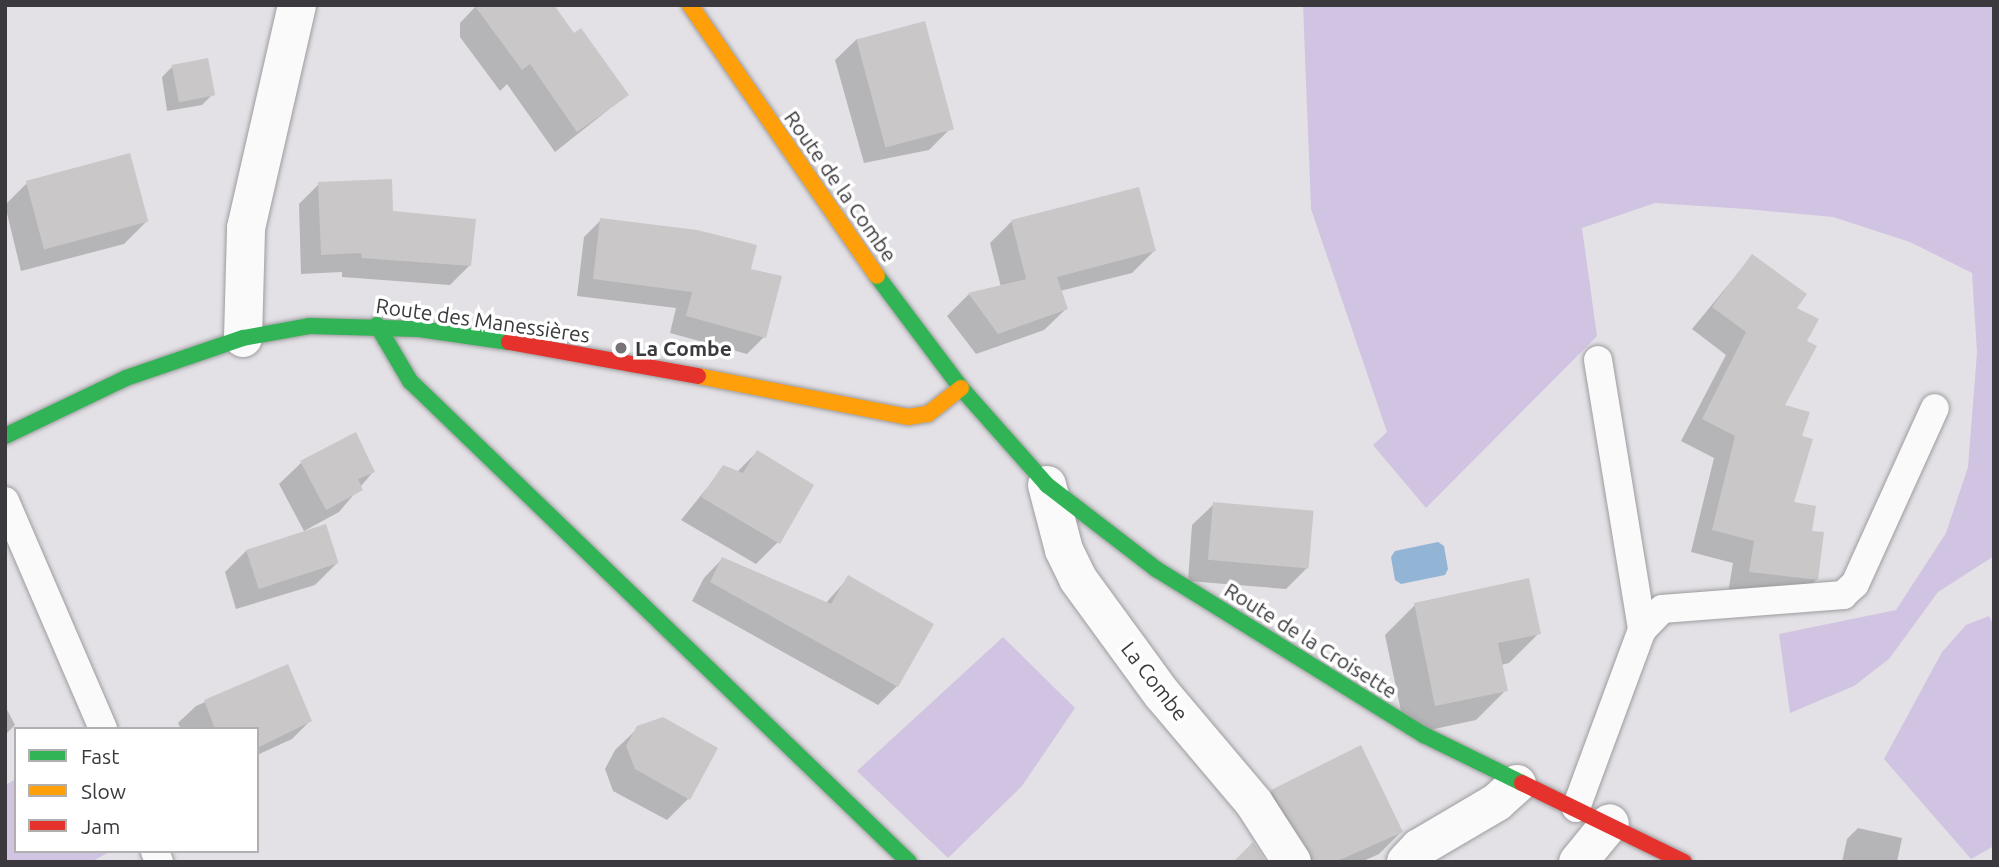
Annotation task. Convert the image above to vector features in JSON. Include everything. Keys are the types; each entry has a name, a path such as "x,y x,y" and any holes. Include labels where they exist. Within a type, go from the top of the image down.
{"street":[{"path":"243,338 246,228 264,138 297,5"},
{"name":"Route de la Combe","path":"690,5 885,287 961,388"},
{"path":"377,325 410,381 909,862"},
{"name":"Route des Manessières","path":"5,436 126,378 243,338 309,326 377,325 577,352 908,417 928,414 961,388"},
{"name":"Route de la Croisette","path":"961,388 1047,485 1156,569 1424,735 1517,784 1610,823 1684,862"},
{"name":"La Combe","path":"1047,485 1064,550 1079,579 1162,694 1254,803 1292,862"},
{"path":"1406,862 1419,848 1497,802 1517,784"},
{"path":"1578,862 1610,823"}],"lane":[{"path":"1598,360 1642,630"},
{"path":"1576,808 1642,630 1662,609 1843,595 1855,584 1935,408"},
{"path":"5,501 102,727"}],"shaded area":[{"path":"1303,5 1994,5 1994,556 1938,592 1889,659 1854,686 1790,713 1779,634 1896,610 1946,533 1968,467 1977,352 1972,273 1910,242 1833,217 1746,209 1655,203 1582,228 1597,336 1426,508 1373,445 1387,432 1311,209"},
{"path":"1989,616 1994,626 1994,846 1971,859 1884,759 1942,652 1966,625"},
{"path":"1003,637 1075,708 1022,786 948,858 857,771"},
{"path":"14,780 14,853 107,853 91,862 5,862 5,785"}],"water":[{"path":"1438,542 1444,546 1448,569 1445,575 1401,584 1395,580 1391,557 1395,551"}],"building":[{"path":"474,5 554,5 574,33 581,28 629,95 577,132 530,64 522,70"},
{"path":"925,21 954,129 885,148 856,39"},
{"path":"208,58 215,95 179,102 172,65"},
{"path":"130,153 148,222 44,250 26,181"},
{"path":"392,179 393,211 476,219 471,266 362,258 361,253 321,255 318,182"},
{"path":"1139,187 1156,251 1057,277 1068,309 998,334 968,293 1026,279 1011,220"},
{"path":"600,218 697,230 757,245 751,269 782,276 766,338 686,316 692,292 593,279"},
{"path":"1752,254 1807,294 1797,308 1819,319 1807,341 1817,346 1785,405 1810,412 1802,436 1813,439 1794,502 1816,506 1812,531 1824,532 1818,580 1749,572 1754,541 1712,530 1735,436 1702,419 1746,332 1712,307"},
{"path":"356,432 375,472 358,479 363,490 326,510 300,461"},
{"path":"757,450 814,485 780,544 701,497 723,465 743,473"},
{"path":"1213,502 1314,511 1309,569 1208,560"},
{"path":"326,524 339,563 259,589 246,550"},
{"path":"722,557 831,604 848,575 934,624 898,687 710,582"},
{"path":"1529,578 1541,634 1498,643 1508,691 1435,706 1414,603"},
{"path":"288,664 312,721 259,747 259,727 214,727 204,700"},
{"path":"663,717 718,748 690,800 635,769 626,746 637,726"},
{"path":"1361,745 1403,832 1335,862 1314,862 1271,790"},
{"path":"1253,842 1266,862 1233,862"}],"traffic: fast":[{"path":"877,276 961,388 1047,485 1156,569 1424,735 1522,783"},
{"path":"377,325 410,381 909,862"},
{"path":"5,436 126,378 243,338 309,326 419,329 509,342"}],"traffic: slow":[{"path":"690,5 877,276"},
{"path":"698,376 908,417 928,414 961,388"}],"traffic: jam":[{"path":"509,342 698,376"},
{"path":"1522,783 1684,862"}],"place":[{"name":"La Combe","path":"621,348"}]}
